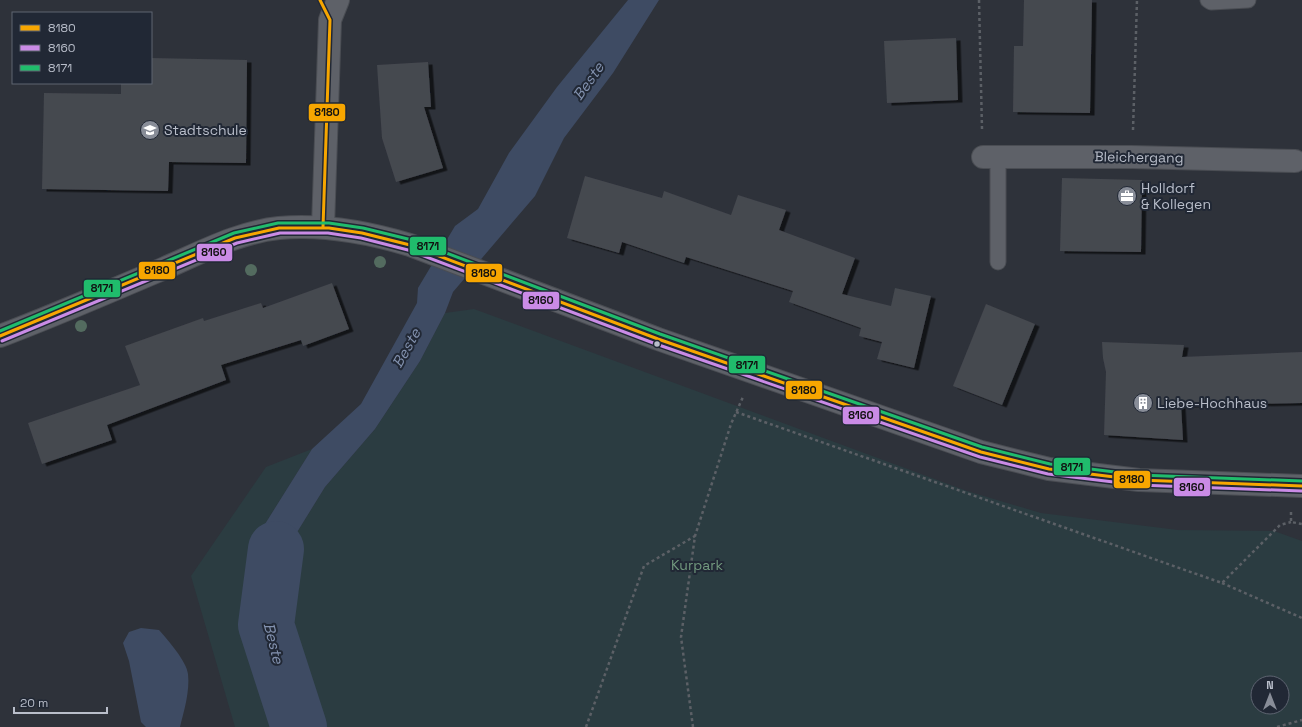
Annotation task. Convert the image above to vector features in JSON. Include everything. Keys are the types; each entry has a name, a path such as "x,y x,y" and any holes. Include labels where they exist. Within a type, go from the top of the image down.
{"street":[{"path":"320,0 330,20"},
{"path":"323,227 330,20 338,0"},
{"name":"Bleichergang","path":"990,157 1132,157 1295,161"},
{"path":"0,336 49,318 235,238 278,228 323,227 374,234 410,245 512,285 754,373 981,452 1049,469 1139,480 1302,486"}],"lane":[{"path":"1208,0 1211,2 1248,0"},
{"path":"990,157 998,262"}],"path":[{"path":"979,0 990,157"},
{"path":"1132,157 1137,0"},
{"path":"693,727 681,637 695,536 731,424 754,373"},
{"path":"736,412 1222,583 1302,618"},
{"path":"1222,583 1280,525 1291,522"},
{"path":"586,727 644,566 695,536"},
{"path":"1277,727 1302,720"}],"green space":[{"name":"Kurpark","path":"474,309 967,491 1041,513 1178,530 1274,531 1302,541 1302,727 235,727 191,576 266,467 312,449 265,524 266,625 283,555 325,487 375,429 420,361 445,313"}],"water":[{"path":"628,0 659,0 613,73 564,138 535,196 453,292 445,313 420,361 375,429 325,487 283,555 266,625 244,606 246,569 265,524 312,449 361,404 417,303 418,288 455,226 478,209 509,153 557,87"},
{"path":"141,628 159,630 176,651 187,669 187,694 180,727 146,727 141,722 129,661 123,643 129,632"}],"building":[{"path":"1024,0 1092,0 1090,113 1013,112 1014,46 1023,46"},
{"path":"956,38 958,100 887,103 884,41"},
{"path":"152,58 247,60 246,163 169,162 168,191 42,189 44,93 121,94 121,84 152,84"},
{"path":"428,62 431,107 424,107 443,168 396,182 382,138 377,65"},
{"path":"585,176 662,198 664,191 731,215 738,195 786,210 779,230 855,258 842,294 891,306 895,288 931,296 914,368 877,359 882,342 859,336 861,328 789,302 793,291 686,257 684,263 622,242 619,253 567,238"},
{"path":"1062,178 1142,180 1141,252 1060,251"},
{"path":"332,283 349,329 303,346 301,340 221,365 226,380 107,425 112,440 42,464 28,423 140,385 125,346 203,318 204,321 261,303 263,308"},
{"path":"986,304 1035,324 1002,405 953,386"},
{"path":"1102,342 1184,345 1182,357 1302,352 1302,403 1181,405 1183,440 1104,435 1106,372"}],"waterway":[{"name":"Beste","path":"276,549 266,625 299,727"}],"transit line":[{"name":"8180","path":"320,0 330,20 323,227"},
{"name":"8171","path":"0,331 234,233 278,223 329,223 363,228 412,240 660,334 982,447 1050,464 1139,475 1302,481"},
{"name":"8180","path":"0,336 235,238 279,228 329,228 362,233 410,245 658,339 981,452 1049,469 1139,480 1302,486"},
{"name":"8160","path":"2,341 237,243 280,233 328,233 361,238 408,250 656,344 980,457 1048,474 1138,485 1302,491"}],"place":[{"name":"Stadtschule","path":"150,130"},
{"name":"Holldorf & Kollegen","path":"1127,196"},
{"name":"Liebe-Hochhaus","path":"1143,403"}]}
